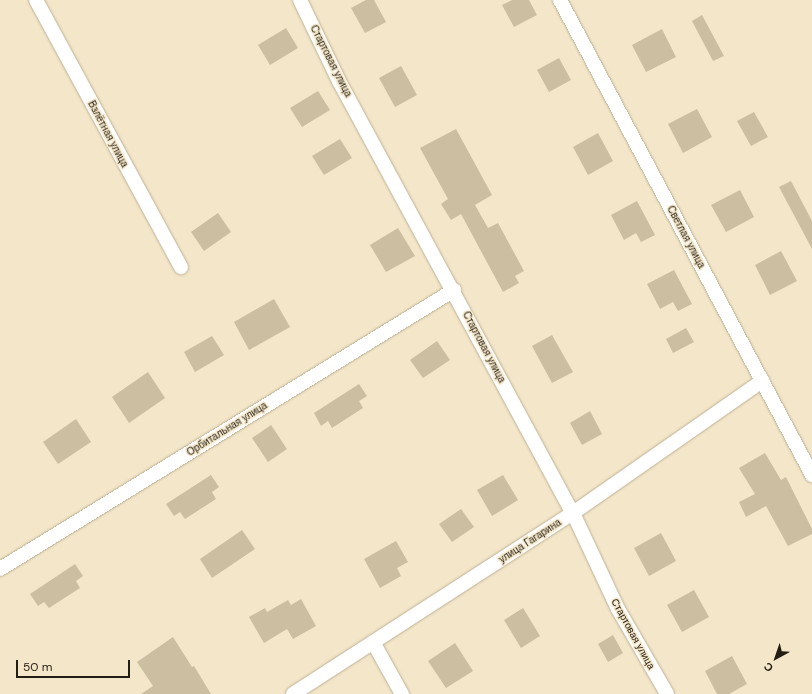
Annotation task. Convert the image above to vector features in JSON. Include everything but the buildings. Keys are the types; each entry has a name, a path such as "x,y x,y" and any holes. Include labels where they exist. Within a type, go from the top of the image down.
{"street":[{"name":"Взлётная улица","path":"36,0 181,267"},
{"name":"Стартовая улица","path":"300,0 340,81 573,513 618,609 667,694"},
{"name":"Светлая улица","path":"560,0 812,475"},
{"name":"Орбитальная улица","path":"0,569 454,290"},
{"name":"улица Гагарина","path":"293,694 573,513 762,381"},
{"path":"373,642 402,694"}]}
